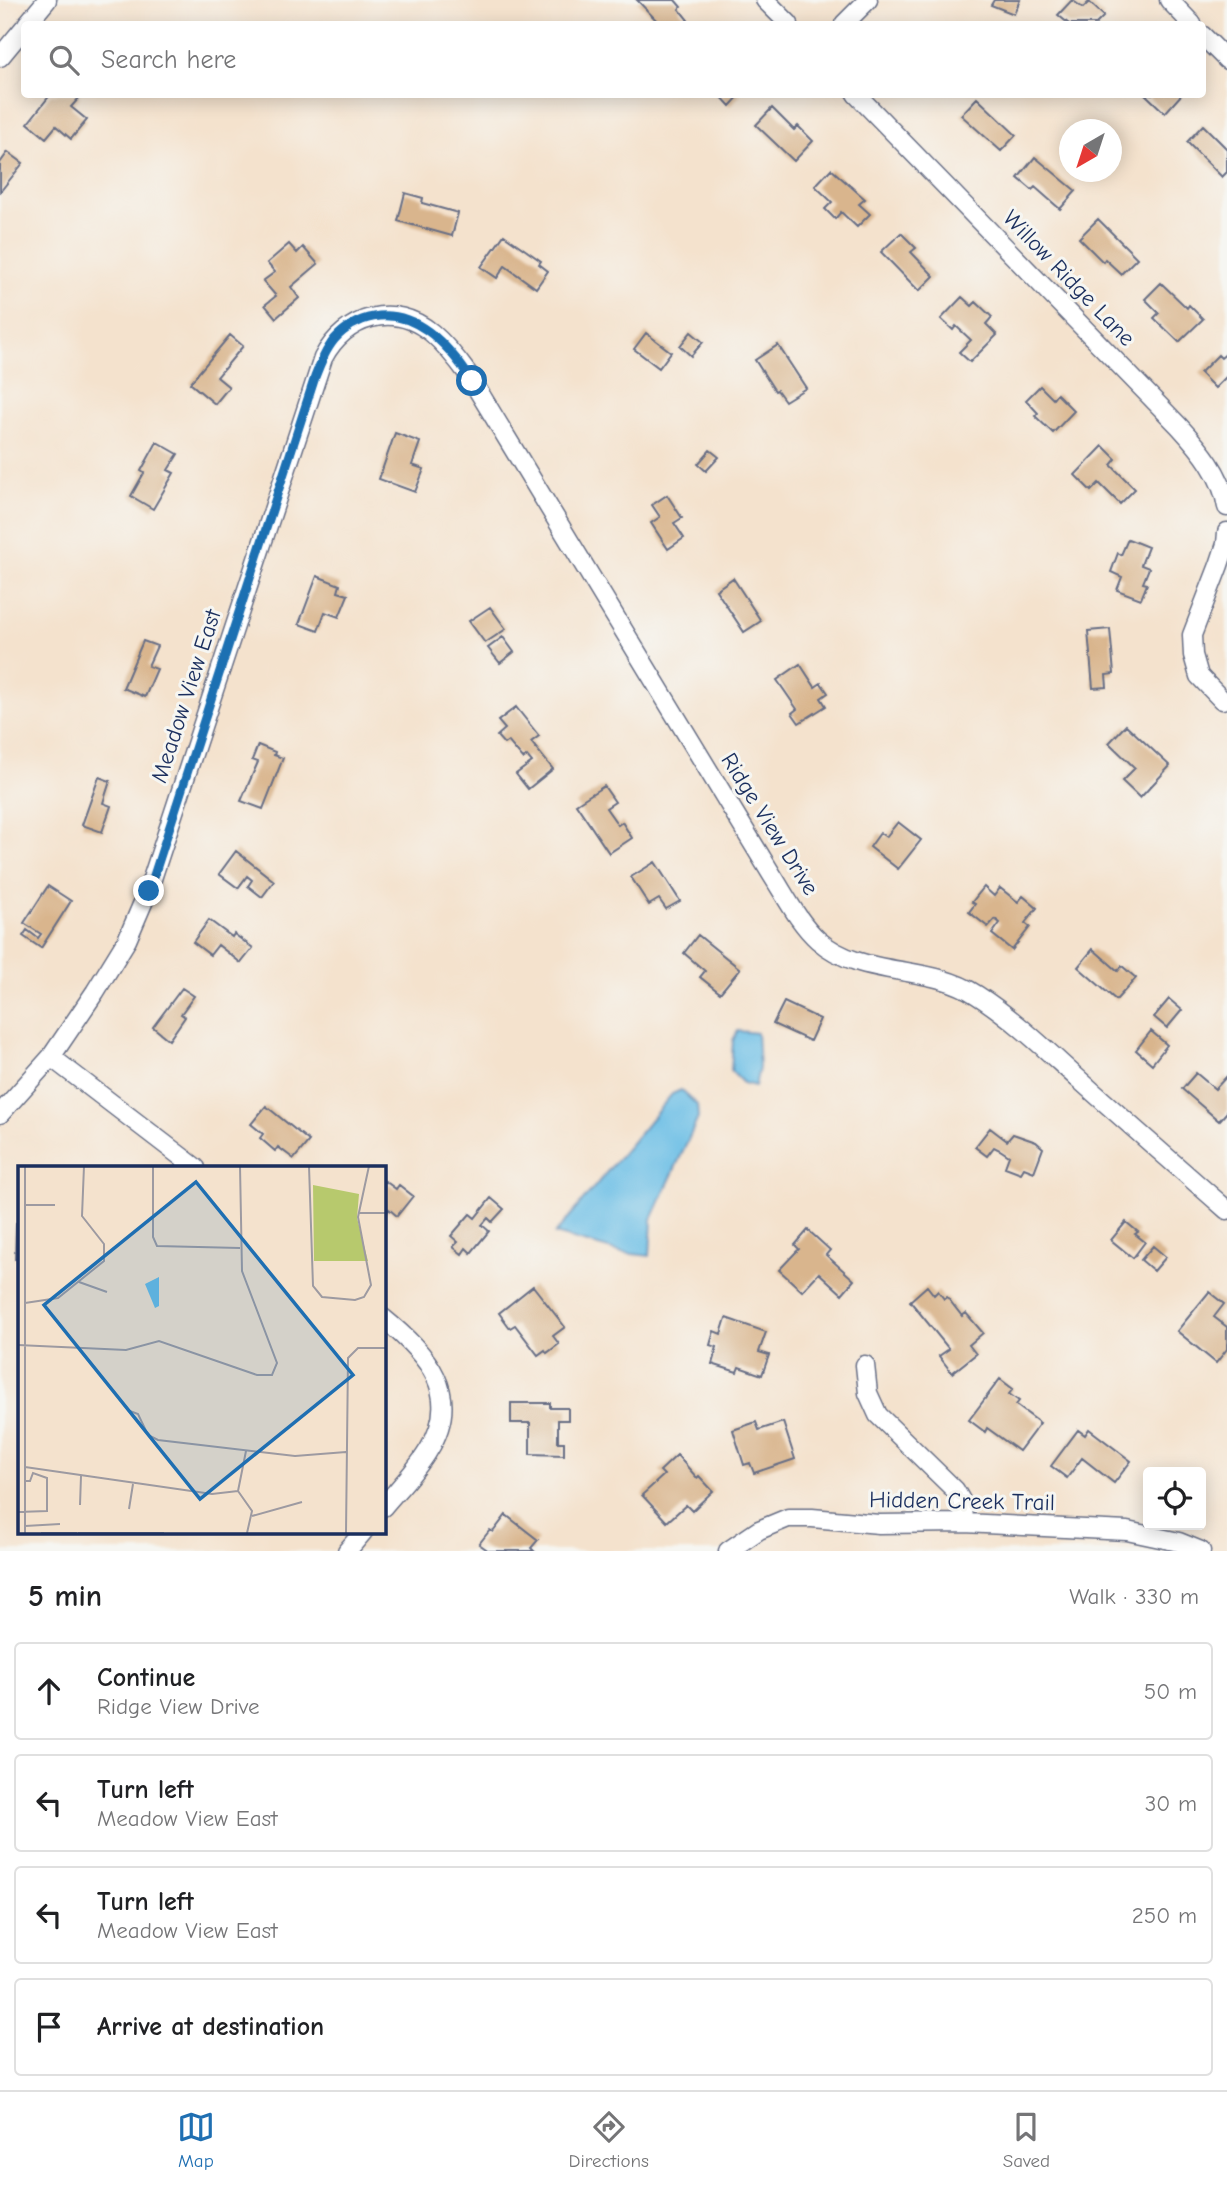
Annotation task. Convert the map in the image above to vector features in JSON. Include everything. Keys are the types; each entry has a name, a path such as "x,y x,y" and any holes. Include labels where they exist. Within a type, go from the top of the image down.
{"street":[{"path":"30,21 47,0"},
{"path":"765,0 786,21"},
{"path":"847,21 867,0"},
{"path":"1169,0 1189,21"},
{"path":"0,57 21,32"},
{"path":"1206,40 1227,60"},
{"name":"Willow Ridge Lane","path":"860,98 1180,426 1200,449 1218,477 1227,507"},
{"name":"Meadow View East","path":"0,1114 51,1057 122,948 149,891 323,358 335,340 353,324 377,316 393,315 408,319"},
{"name":"Ridge View Drive","path":"408,319 431,332 452,352 468,374 807,929 837,953 858,961 957,983 976,994 1029,1035 1227,1210"},
{"path":"1222,699 1199,676 1193,655 1192,635 1219,565 1227,532"},
{"path":"51,1057 193,1166"},
{"path":"385,1320 426,1358 438,1379 444,1410 437,1434 427,1452 385,1504"},
{"path":"864,1365 868,1393 878,1415 955,1490 963,1504 964,1523"},
{"name":"Hidden Creek Trail","path":"728,1551 759,1530 788,1518 879,1524 964,1523 1127,1531 1179,1542 1201,1551"},
{"path":"347,1551 361,1534"}],"water":[{"path":"738,1031 757,1033 759,1068 755,1086 743,1083 731,1071 733,1040"},
{"path":"681,1090 697,1105 698,1118 652,1219 650,1256 623,1253 555,1234 672,1094"}],"building":[{"path":"637,0 675,0 688,20 687,21 657,21"},
{"path":"994,0 1020,0 1014,14 991,5"},
{"path":"1072,0 1083,8 1089,2 1104,16 1099,21 1065,21 1058,15"},
{"path":"48,98 79,98 71,107 87,120 71,139 56,126 46,138 28,123"},
{"path":"723,98 737,98 730,106"},
{"path":"977,98 1016,135 1001,151 961,115"},
{"path":"1149,98 1178,98 1165,113"},
{"path":"772,108 794,130 798,126 813,141 794,161 756,125"},
{"path":"1203,125 1227,149 1227,172 1222,177 1187,142"},
{"path":"8,152 23,163 0,192 0,163"},
{"path":"1035,157 1059,177 1059,182 1065,182 1076,191 1060,209 1035,187 1032,190 1018,178"},
{"path":"831,169 865,199 859,204 870,214 857,227 841,212 835,219 825,209 832,202 815,186"},
{"path":"405,193 423,198 422,203 458,213 452,236 398,221"},
{"path":"1098,219 1137,258 1121,274 1105,259 1103,262 1079,238"},
{"path":"901,233 916,248 911,252 934,276 919,291 881,252"},
{"path":"504,235 541,261 539,264 548,271 536,288 505,266 497,278 481,267"},
{"path":"289,244 297,253 303,247 318,264 291,287 299,298 276,318 265,305 276,296 263,281 275,272 267,263"},
{"path":"1161,283 1203,319 1179,342 1154,318 1159,313 1145,299"},
{"path":"962,297 972,306 976,302 992,317 986,324 997,335 970,362 959,352 971,340 956,326 953,330 941,319"},
{"path":"691,332 703,342 691,356 680,346"},
{"path":"646,333 671,352 659,368 634,349"},
{"path":"230,335 243,346 217,377 229,387 215,404 190,383"},
{"path":"778,345 806,388 785,401 777,390 775,391 755,360"},
{"path":"1227,353 1227,376 1215,388 1200,373 1218,355 1221,358"},
{"path":"1040,386 1053,399 1057,394 1074,411 1053,433 1035,416 1038,413 1026,400"},
{"path":"395,433 420,442 412,465 424,469 415,492 379,479"},
{"path":"157,442 178,454 168,470 174,473 153,509 131,496"},
{"path":"1103,446 1116,459 1111,465 1135,489 1120,504 1099,483 1091,491 1075,475"},
{"path":"710,450 719,457 706,471 698,464"},
{"path":"667,495 682,518 674,523 684,538 668,549 651,523 660,517 652,505"},
{"path":"1128,539 1148,547 1141,565 1149,568 1141,599 1117,590 1122,577 1111,572 1118,553 1121,555"},
{"path":"317,576 340,585 338,592 348,595 339,617 325,612 318,631 299,624"},
{"path":"733,578 761,621 744,632 716,590"},
{"path":"490,607 506,629 485,643 469,621"},
{"path":"1110,629 1114,674 1106,675 1107,687 1093,688 1088,631"},
{"path":"503,637 514,652 500,663 488,648"},
{"path":"143,641 157,646 148,666 157,669 145,697 123,688"},
{"path":"800,664 815,687 821,683 828,693 821,698 826,706 799,723 792,713 797,709 777,680"},
{"path":"516,707 539,736 531,742 553,769 528,789 516,774 532,762 527,756 523,759 508,741 504,744 497,736 505,729 498,721"},
{"path":"1126,725 1170,766 1140,798 1122,781 1135,768 1109,743"},
{"path":"258,745 283,758 263,809 241,801 258,762 252,760"},
{"path":"99,777 110,781 103,803 111,806 102,832 82,825"},
{"path":"604,786 615,802 606,808 618,825 622,822 632,838 609,853 576,804"},
{"path":"898,822 921,840 898,869 870,847 880,833 886,837"},
{"path":"236,851 274,881 262,897 248,886 252,880 247,876 238,888 219,874"},
{"path":"655,862 680,901 666,909 659,899 649,905 631,877"},
{"path":"48,886 71,901 41,948 23,936 27,930 38,938 41,934 24,923"},
{"path":"984,887 994,896 1000,888 1018,902 1023,896 1037,908 1025,923 1030,927 1012,950 992,934 1000,923 995,919 988,927 969,912 975,904 972,902"},
{"path":"209,920 253,948 241,963 218,945 210,955 193,942"},
{"path":"698,935 740,969 720,993 700,977 705,971 684,953"},
{"path":"1093,949 1118,971 1122,966 1136,978 1116,1000 1078,967"},
{"path":"182,988 194,996 181,1014 185,1017 169,1040 153,1027"},
{"path":"1169,999 1182,1010 1167,1028 1154,1017"},
{"path":"784,1002 820,1019 810,1041 773,1024"},
{"path":"1151,1031 1167,1045 1152,1064 1136,1050"},
{"path":"1196,1073 1215,1089 1227,1076 1227,1112 1219,1121 1182,1089"},
{"path":"266,1106 309,1141 294,1159 278,1147 275,1151 260,1138 263,1134 251,1124"},
{"path":"990,1128 1007,1141 1013,1134 1036,1142 1043,1148 1034,1172 1024,1168 1021,1173 1005,1167 1009,1156 994,1147 987,1156 975,1147"},
{"path":"385,1181 396,1189 399,1185 413,1196 397,1216 389,1209 385,1214"},
{"path":"491,1198 504,1209 492,1222 488,1218 482,1225 489,1231 471,1253 466,1248 462,1254 453,1247 458,1242 451,1236 470,1214 475,1218"},
{"path":"1126,1222 1145,1242 1133,1258 1111,1240"},
{"path":"16,1223 18,1223 18,1259 15,1259"},
{"path":"808,1230 830,1250 826,1255 854,1280 842,1294 819,1273 802,1291 779,1270 799,1249 795,1245"},
{"path":"1153,1246 1166,1257 1154,1271 1141,1260"},
{"path":"533,1286 565,1327 553,1336 559,1344 547,1353 545,1350 538,1355 515,1325 510,1328 499,1313"},
{"path":"927,1286 934,1295 938,1291 944,1299 947,1297 962,1316 966,1313 983,1333 969,1345 976,1354 952,1373 939,1356 949,1349 910,1301"},
{"path":"1209,1292 1224,1304 1214,1317 1227,1327 1227,1349 1216,1363 1177,1331"},
{"path":"726,1318 766,1332 759,1352 769,1355 762,1375 739,1367 737,1372 712,1364 717,1347 710,1345 714,1331 721,1334"},
{"path":"1000,1379 1013,1389 1009,1394 1019,1401 1016,1405 1040,1423 1019,1451 987,1428 985,1432 969,1420"},
{"path":"511,1403 550,1403 550,1408 568,1408 568,1420 558,1420 558,1442 564,1442 564,1455 530,1454 530,1423 511,1423"},
{"path":"756,1422 759,1430 783,1422 795,1459 754,1473 750,1463 744,1465 733,1430"},
{"path":"1089,1429 1131,1461 1114,1483 1082,1458 1067,1478 1051,1466 1078,1430 1085,1435"},
{"path":"677,1455 697,1478 699,1476 713,1491 692,1511 686,1505 667,1522 642,1495 664,1475 660,1471"},
{"path":"506,1515 538,1540 531,1548 534,1551 489,1551 479,1544"}],"route":[{"path":"149,891 315,377 329,346 353,324 377,316 393,315 408,319 431,332 452,352 472,381"}]}
